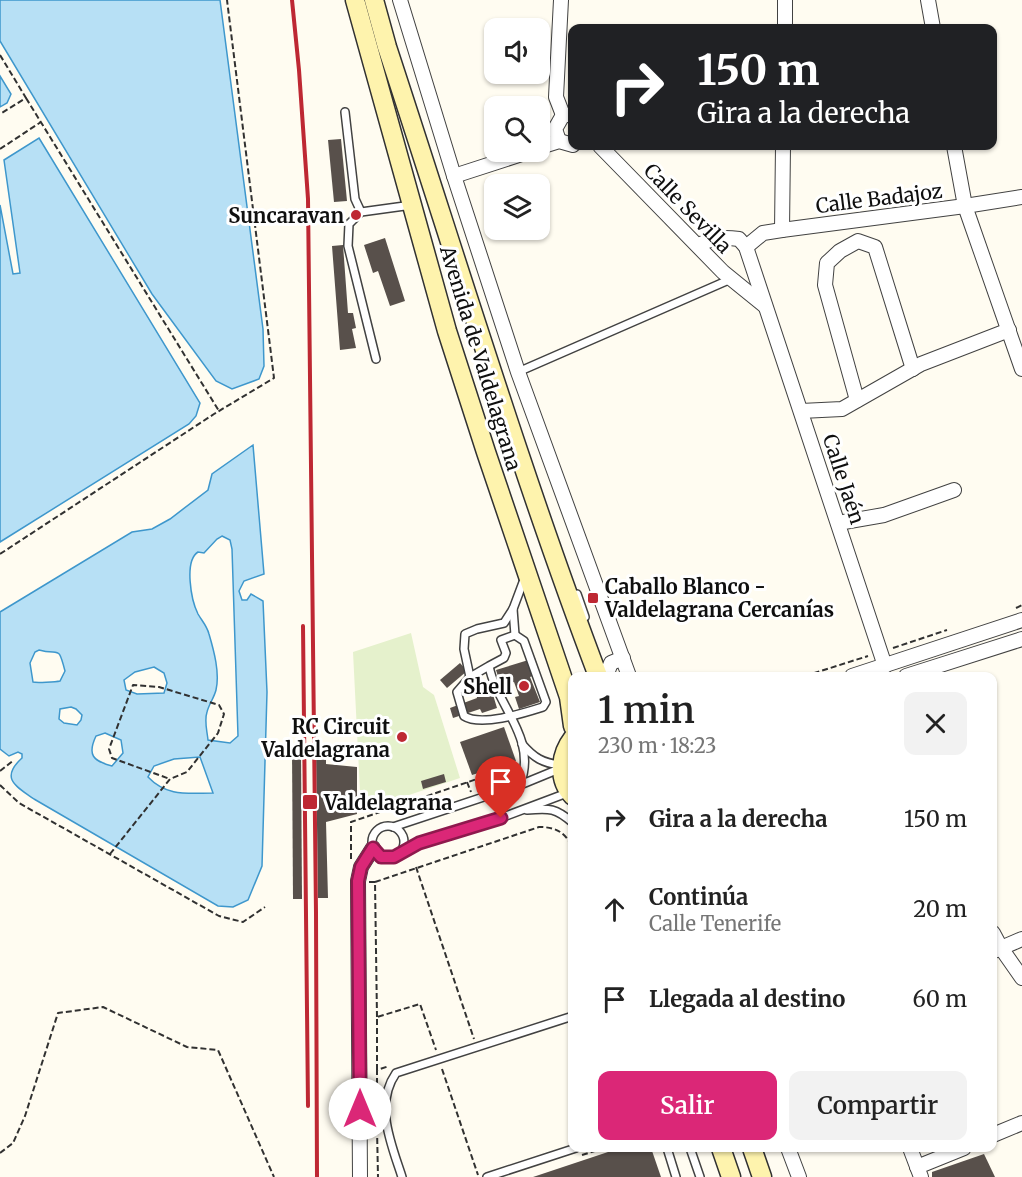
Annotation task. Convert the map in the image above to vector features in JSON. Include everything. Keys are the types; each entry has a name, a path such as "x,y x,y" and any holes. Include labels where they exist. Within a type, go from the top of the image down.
{"main road":[{"name":"Avenida de Valdelagrana","path":"355,0 451,342 568,694"},
{"name":"Avenida de Valdelagrana","path":"374,0 477,329 596,668"},
{"path":"568,747 562,767 564,781 568,788"},
{"path":"723,1152 732,1177"},
{"path":"753,1152 762,1177"}],"street":[{"path":"400,0 518,372 628,672"},
{"path":"559,141 555,129 568,115 556,97 566,39 561,0"},
{"path":"785,0 785,24"},
{"path":"928,0 932,24"},
{"path":"550,144 559,141 568,143"},
{"name":"Calle Sevilla","path":"604,150 727,276"},
{"path":"782,230 783,150"},
{"path":"955,150 965,206 1022,369"},
{"path":"454,176 497,162"},
{"name":"Calle Badajoz","path":"746,247 763,233 965,206 1022,196"},
{"path":"699,246 715,238 739,238 746,247"},
{"path":"857,400 825,285 826,263 840,250 858,241 875,247 914,369"},
{"name":"Calle Jaén","path":"746,247 883,659"},
{"path":"727,276 765,306"},
{"path":"801,411 842,409 914,369 957,349 1009,330"},
{"path":"838,523 884,515 954,490"},
{"path":"859,672 883,659 1022,620"},
{"path":"919,672 1022,639"},
{"path":"607,672 610,663 622,657"},
{"path":"360,1177 358,881 361,867 373,848"},
{"path":"1022,939 997,950 1022,978"},
{"path":"997,1133 1022,1123"},
{"path":"790,1152 799,1177"},
{"path":"912,1152 919,1172 956,1152"}],"lane":[{"path":"345,112 355,199 361,213"},
{"path":"376,359 348,246 349,224 361,213 412,205"},
{"path":"518,372 727,276"},
{"path":"470,677 464,649 465,634 477,628 504,623 513,609 526,573"},
{"path":"513,609 515,635"},
{"path":"515,635 524,641 546,702 543,708 520,715 476,721 464,716 457,692 470,677 504,658 506,653 501,640 515,635"},
{"path":"489,666 490,674 511,715 522,744 524,768 520,785"},
{"path":"522,744 531,755 543,763 562,767"},
{"path":"562,767 474,801 393,827 378,829 372,838 373,848 376,853 387,858 394,857 419,843 482,825 568,795"},
{"path":"519,811 547,808 560,811 568,818"},
{"path":"393,827 401,833 403,838 404,843 400,852"},
{"path":"402,1177 387,1129 388,1084 396,1073 568,1018"},
{"path":"487,1177 568,1151"},
{"path":"668,1152 676,1177"},
{"path":"691,1152 700,1177"}],"path":[{"path":"0,554 219,411 274,378 227,0"},
{"path":"0,55 219,411"},
{"path":"0,114 26,98"},
{"path":"0,149 41,122"},
{"path":"1011,609 1022,605"},
{"path":"823,672 883,659 957,627"},
{"path":"110,855 170,779 187,772 218,733 224,714 219,705 159,687 133,685 109,749 112,758 170,779"},
{"path":"0,771 14,760"},
{"path":"515,766 351,822 351,881 375,882 539,826 551,827 561,832 568,841"},
{"path":"467,782 474,801"},
{"path":"0,785 19,803 219,916 243,922 265,907"},
{"path":"416,867 474,1039"},
{"path":"375,882 377,1094"},
{"path":"376,1017 420,1004 478,1177"},
{"path":"0,1153 13,1143 25,1116 58,1012 104,1007 187,1047 218,1050 274,1177"},
{"path":"376,1070 396,1063"},
{"path":"377,1129 378,1177"}],"green space":[{"name":"RC Circuit Valdelagrana","path":"411,633 423,687 434,695 460,778 361,811 353,652"}],"water":[{"path":"0,0 220,0 263,329 264,366 259,379 232,389 216,381 152,294 0,41"},
{"path":"0,76 11,94 7,103 0,107"},
{"path":"39,138 200,403 196,416 189,424 0,542 0,205 13,274 20,273 4,160"},
{"path":"253,445 264,574 244,581 239,591 242,600 247,600 251,594 263,601 267,692 262,866 248,900 233,907 218,906 34,799 16,786 11,776 22,754 18,752 9,756 0,749 0,612 132,532 152,529 170,519 208,490 212,474","holes":["222,536 230,540 232,549 238,736 230,743 208,740 206,715 216,690 217,669 207,628 195,608 190,581 191,564 194,557 198,552 204,553","39,650 57,653 61,657 65,671 60,681 33,682 30,663 35,652","154,667 164,673 167,683 164,693 137,694 126,690 124,680 135,672","71,707 76,709 82,715 81,720 77,725 64,723 59,719 60,709","105,733 121,740 123,753 112,766 105,764 96,759 92,753 96,736","200,757 213,793 186,793 163,788 148,777 154,766 174,759"]}],"building":[{"path":"341,139 347,201 334,202 328,140"},
{"path":"385,238 405,301 390,306 378,271 373,273 364,245"},
{"path":"343,245 348,313 353,313 356,328 352,329 356,348 340,350 332,246"},
{"path":"535,658 540,673 530,677 540,702 519,709 515,697 519,696 514,682 501,686 496,670"},
{"path":"460,663 467,671 447,688 440,680"},
{"path":"491,688 497,708 482,713 480,709 453,718 450,708 477,698 476,693"},
{"path":"504,727 516,761 472,775 460,742"},
{"path":"292,750 301,750 302,899 293,899"},
{"path":"316,750 326,750 326,764 357,767 357,814 326,822 328,898 318,898"},
{"path":"444,774 446,782 423,789 421,781"},
{"path":"608,1152 652,1152 661,1177 533,1177"},
{"path":"984,1154 995,1177 932,1177 932,1172"}],"railway":[{"path":"292,0 308,199 317,1177"},
{"path":"303,626 308,1106"}],"place":[{"name":"Suncaravan","path":"356,215"},
{"name":"Caballo Blanco - Valdelagrana Cercanías","path":"593,598"},
{"name":"Shell","path":"524,686"},
{"name":"RC Circuit Valdelagrana","path":"402,737"},
{"name":"Valdelagrana","path":"310,802"}],"route":[{"path":"360,1109 358,881 361,867 373,848 381,857 394,857 419,843 501,818"}]}
